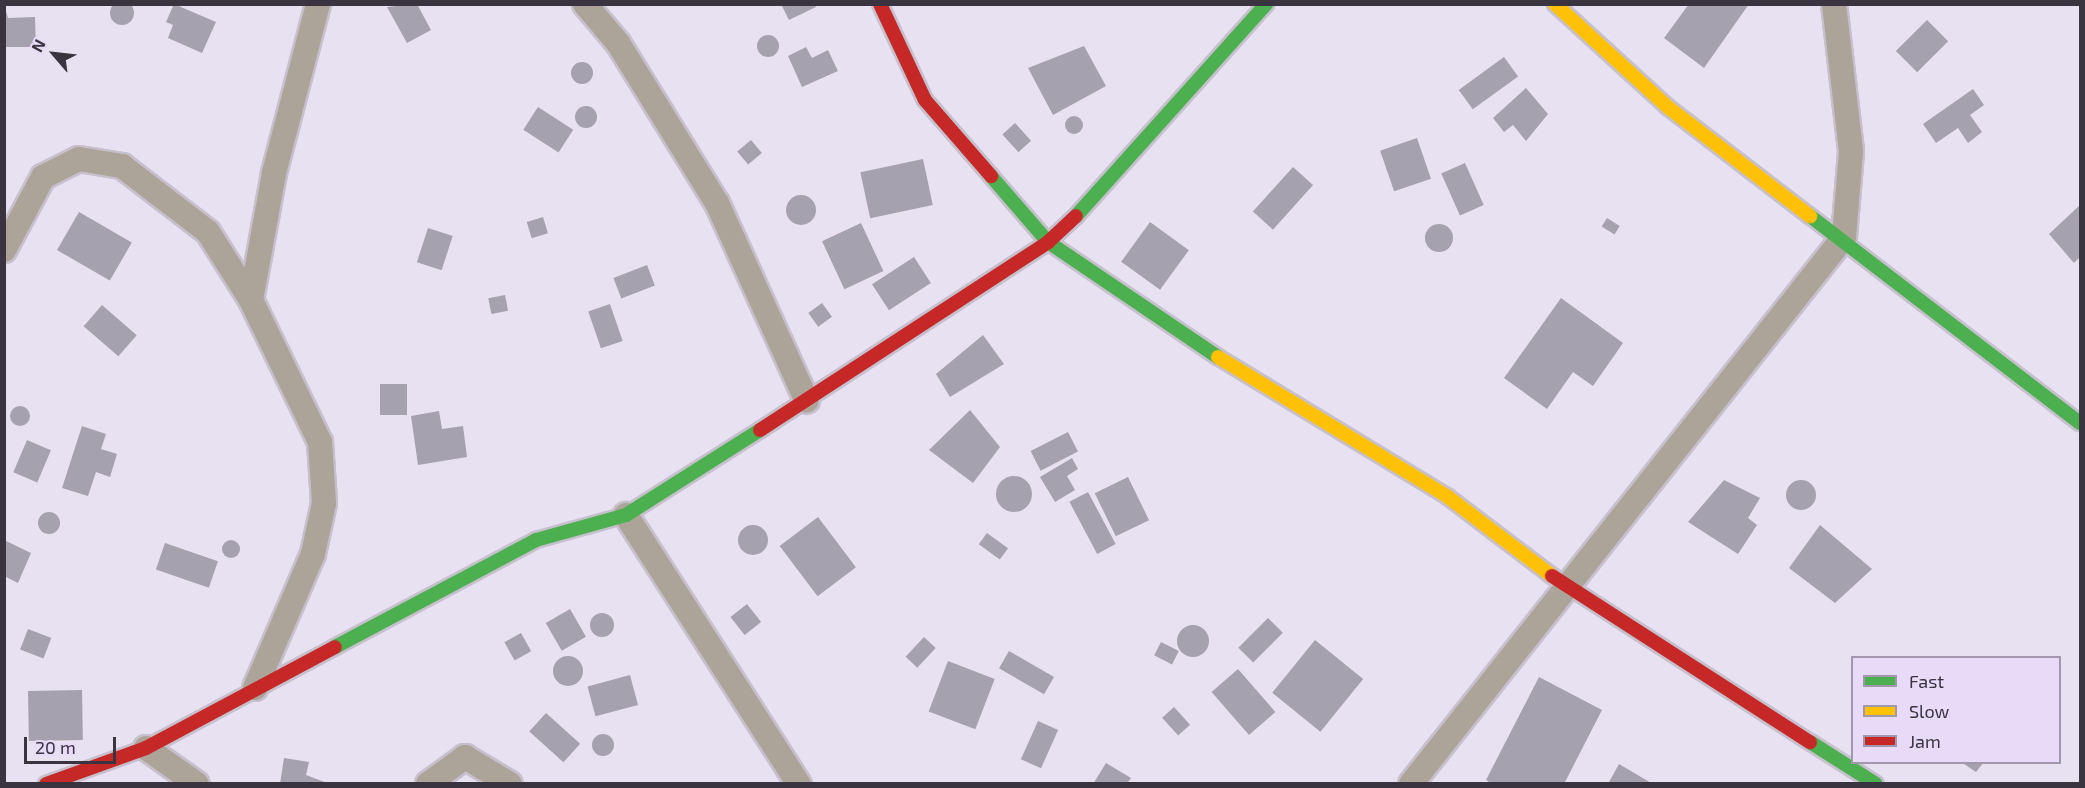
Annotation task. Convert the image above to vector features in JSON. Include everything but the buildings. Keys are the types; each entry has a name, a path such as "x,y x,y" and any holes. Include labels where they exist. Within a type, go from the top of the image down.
{"street":[{"path":"251,300 274,173 318,4"},
{"path":"585,4 618,43 717,203 807,401"},
{"path":"880,4 925,100 1048,242 1241,372 1448,497 1569,590 1876,783"},
{"path":"46,783 146,748 536,540 626,515 807,401 1048,242 1099,194 1266,4"},
{"path":"1555,4 1669,108 1844,237 2080,423"},
{"path":"1411,783 1569,590 1702,412 1844,237 1851,151 1834,4"},
{"path":"4,250 43,177 79,159 122,166 208,232 251,300 320,442 324,503 313,554 255,688"},
{"path":"626,515 799,783"},
{"path":"146,748 197,783"},
{"path":"428,783 465,757 510,783"}],"traffic: fast":[{"path":"1076,216 1266,4"},
{"path":"991,176 1048,242 1218,357"},
{"path":"1810,216 2080,423"},
{"path":"335,647 536,540 626,515 760,430"},
{"path":"1810,742 1876,784"}],"traffic: slow":[{"path":"1555,4 1669,108 1810,216"},
{"path":"1218,357 1448,497 1552,576"}],"traffic: jam":[{"path":"880,4 925,100 991,176"},
{"path":"760,430 1048,242 1076,216"},
{"path":"1552,576 1810,742"},
{"path":"46,784 146,748 335,647"}]}
